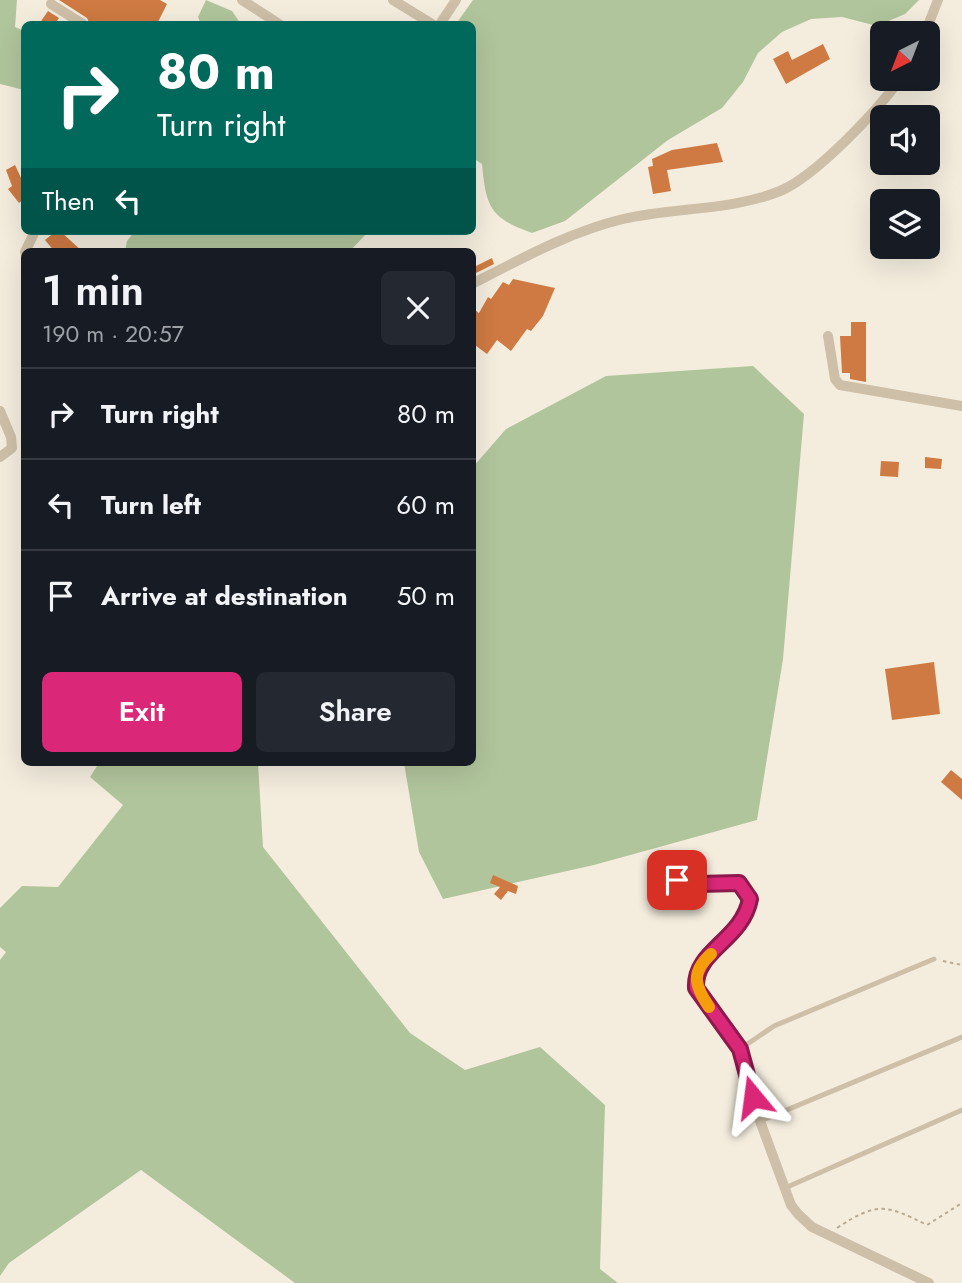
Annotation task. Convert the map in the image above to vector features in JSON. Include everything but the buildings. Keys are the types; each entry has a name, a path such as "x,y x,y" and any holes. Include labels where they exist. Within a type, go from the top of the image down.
{"street":[{"path":"242,0 274,21"},
{"path":"393,0 427,21"},
{"path":"442,21 456,0"},
{"path":"930,21 938,0"},
{"path":"51,4 78,21"},
{"path":"476,282 527,254 622,220 757,198 795,184 859,126 890,91"},
{"path":"828,336 835,379 840,385 962,406"},
{"path":"0,411 12,437 12,447 0,457"},
{"path":"677,880 698,884 739,883 750,899 744,919 700,964 695,975 696,988 740,1049 760,1121 785,1188 798,1214 812,1227 929,1283"}],"lane":[{"path":"740,1049 774,1026 934,959"},
{"path":"760,1121 962,1037"},
{"path":"785,1188 962,1110"}],"path":[{"path":"934,959 962,965"},
{"path":"827,1234 862,1211 892,1208 927,1225 962,1203"}],"green space":[{"path":"0,0 17,0 15,27 21,30 21,89 0,84"},
{"path":"206,0 232,11 239,21 200,21 198,17"},
{"path":"473,0 919,0 905,14 889,21 870,21 870,24 842,17 811,19 782,32 758,53 743,82 722,108 668,140 565,221 532,233 507,222 493,209 486,191 482,164 476,160 476,21 458,21"},
{"path":"132,235 365,235 353,248 126,248"},
{"path":"753,366 804,414 783,659 757,820 594,865 443,899 419,852 405,766 476,766 476,464 506,429 606,376"},
{"path":"97,766 258,766 263,847 410,1033 465,1070 540,1047 605,1105 600,1269 618,1283 295,1283 141,1170 9,1263 0,1276 0,960 6,952 0,947 0,908 22,886 58,887 123,805 90,777"}],"slow traffic":[{"path":"709,1007 696,988 695,975 700,964 711,954"}],"route":[{"path":"677,880 698,884 739,883 746,889 750,899 744,919 700,964 695,975 696,988 740,1049 753,1097"}]}
